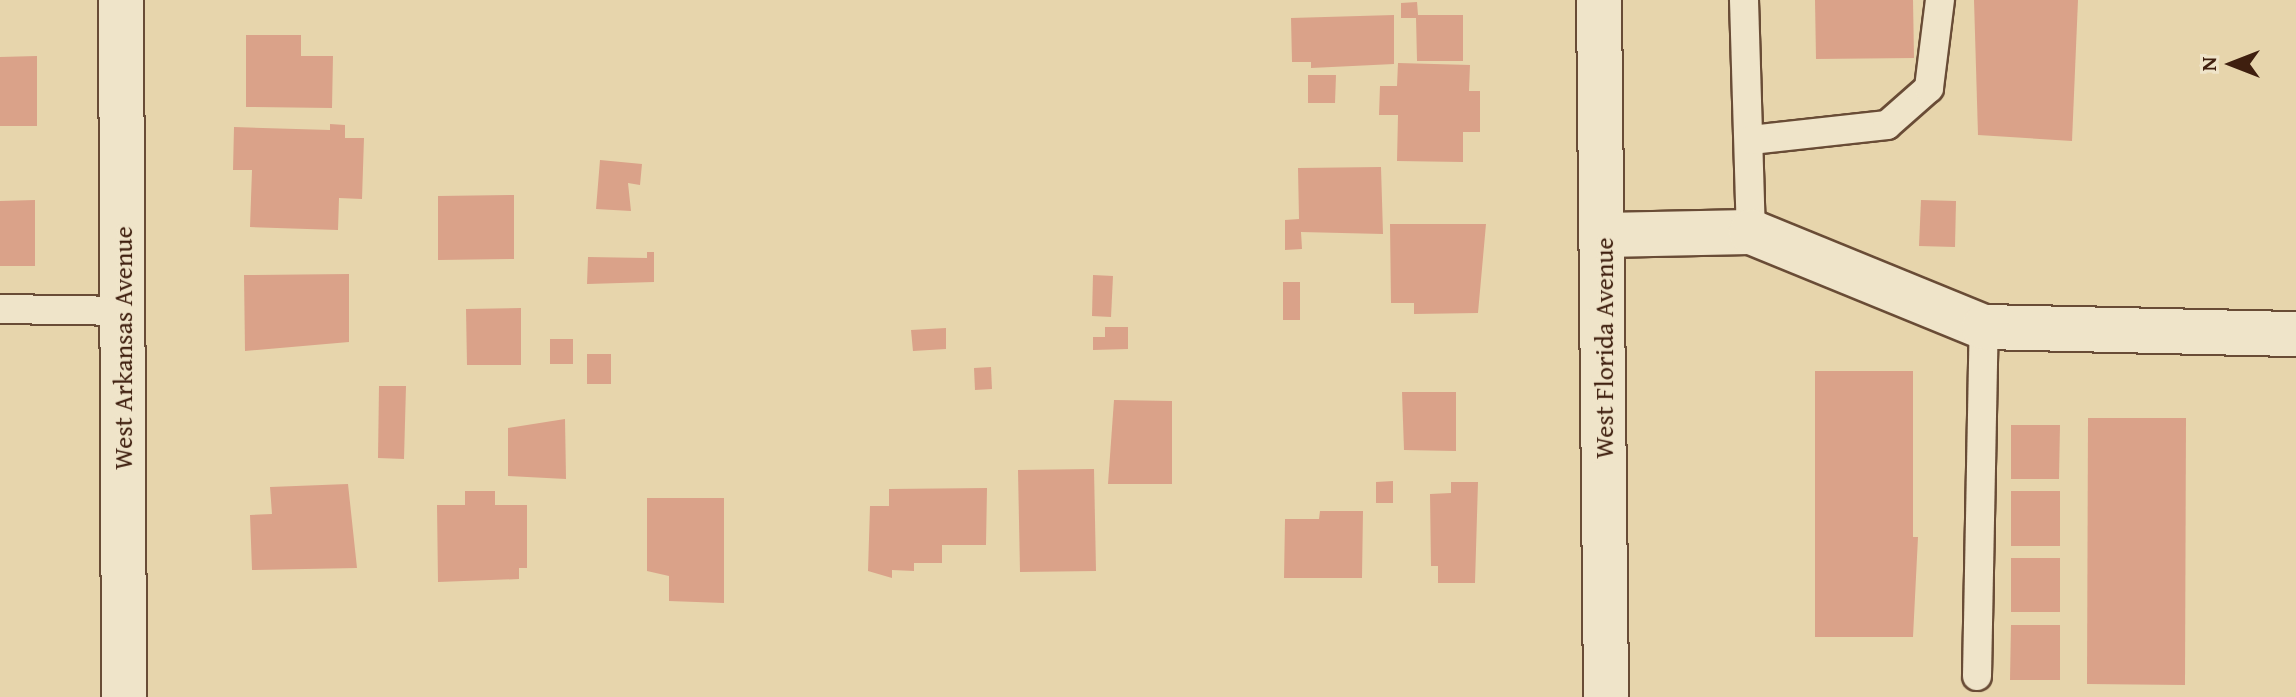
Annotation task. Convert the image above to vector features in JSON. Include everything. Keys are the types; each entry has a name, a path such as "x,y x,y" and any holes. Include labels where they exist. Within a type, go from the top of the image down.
{"street":[{"name":"West Arkansas Avenue","path":"121,0 124,697"},
{"name":"West Florida Avenue","path":"1599,0 1606,697"},
{"path":"1603,235 1751,232 1984,327 2296,334"}],"lane":[{"path":"1744,0 1751,140 1751,232"},
{"path":"1751,140 1887,125 1929,88 1940,0"},
{"path":"0,309 122,311"},
{"path":"1977,676 1984,327"}],"building":[{"path":"1815,0 1913,0 1914,58 1816,59"},
{"path":"1974,0 2078,0 2072,141 1978,135"},
{"path":"1417,2 1418,15 1463,15 1463,61 1417,61 1416,18 1401,18 1401,3"},
{"path":"1394,15 1394,64 1311,68 1311,62 1292,62 1291,18"},
{"path":"246,35 301,35 301,56 333,56 332,108 246,107"},
{"path":"37,56 37,126 0,126 0,57"},
{"path":"1398,63 1470,65 1469,91 1480,91 1480,132 1463,132 1463,162 1397,161 1398,115 1379,115 1380,86 1397,86"},
{"path":"1308,75 1336,75 1335,103 1308,103"},
{"path":"330,124 345,125 345,138 364,138 362,199 339,198 338,230 250,227 252,170 233,170 234,127 330,130"},
{"path":"600,160 642,164 640,185 628,183 631,211 596,209"},
{"path":"1381,167 1383,234 1301,232 1302,249 1285,250 1285,220 1299,219 1298,168"},
{"path":"514,195 514,259 438,260 438,196"},
{"path":"35,200 35,266 0,266 0,201"},
{"path":"1921,200 1956,201 1955,247 1919,246"},
{"path":"1390,224 1486,224 1478,313 1414,314 1414,303 1391,303"},
{"path":"647,252 654,252 654,282 587,284 588,257 647,258"},
{"path":"349,274 349,342 245,351 244,275"},
{"path":"1093,275 1113,276 1111,317 1092,316"},
{"path":"1283,282 1300,282 1300,320 1283,320"},
{"path":"521,308 521,365 467,365 466,309"},
{"path":"1105,327 1128,327 1128,349 1093,350 1093,337 1105,337"},
{"path":"946,328 946,349 913,351 911,330"},
{"path":"550,339 573,339 573,364 550,364"},
{"path":"587,354 611,354 611,384 587,384"},
{"path":"991,367 992,389 975,390 974,368"},
{"path":"1815,371 1913,371 1913,537 1918,537 1913,637 1815,637"},
{"path":"379,386 406,386 404,459 378,458"},
{"path":"1402,392 1456,392 1456,451 1404,450"},
{"path":"1114,400 1172,401 1172,484 1108,484"},
{"path":"2088,418 2186,418 2185,685 2087,684"},
{"path":"565,419 566,479 508,476 508,428"},
{"path":"2011,425 2060,425 2059,479 2011,479"},
{"path":"1094,469 1096,571 1020,572 1018,470"},
{"path":"1393,481 1393,503 1376,503 1376,482"},
{"path":"1451,482 1478,482 1475,583 1438,583 1438,566 1431,566 1430,494 1451,493"},
{"path":"348,484 357,568 252,570 250,515 272,514 270,487"},
{"path":"987,488 986,545 942,545 942,563 914,563 914,571 892,570 892,578 868,571 870,506 889,506 889,489"},
{"path":"465,491 495,491 495,505 527,505 527,568 519,568 519,579 438,582 437,505 465,505"},
{"path":"2011,491 2060,491 2060,546 2011,546"},
{"path":"647,498 724,498 724,603 669,601 669,576 647,571"},
{"path":"1320,511 1363,511 1362,578 1284,578 1285,519 1319,519"},
{"path":"2011,558 2060,558 2060,612 2011,612"},
{"path":"2011,625 2060,625 2060,680 2010,680"}]}
